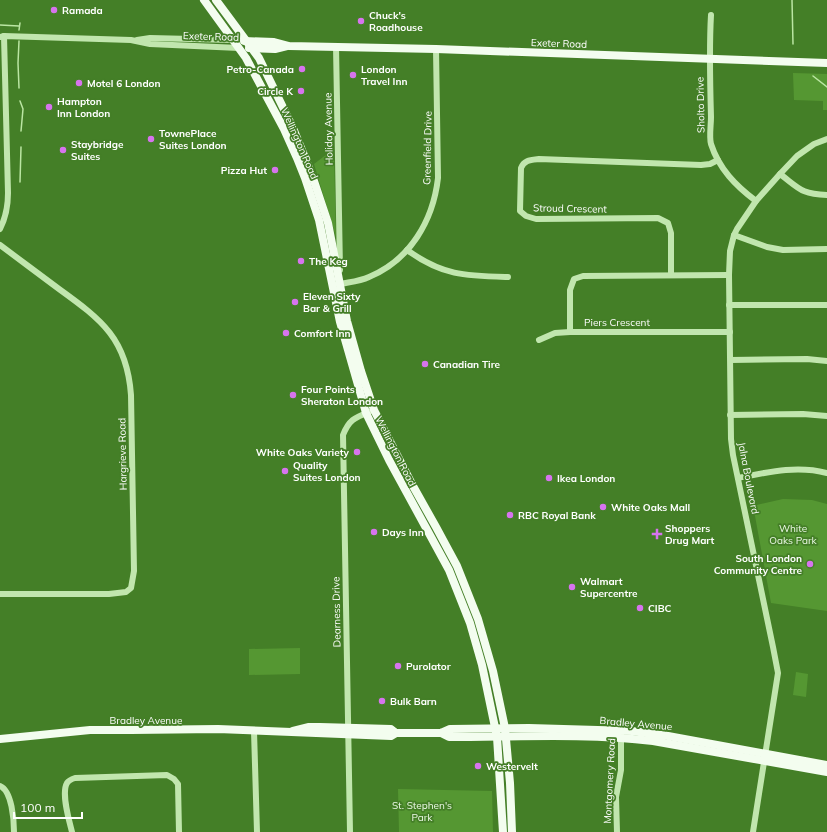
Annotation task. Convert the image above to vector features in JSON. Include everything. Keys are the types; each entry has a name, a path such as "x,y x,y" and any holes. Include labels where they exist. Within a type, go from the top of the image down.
{"main road":[{"path":"204,0 233,40"},
{"name":"Wellington Road","path":"216,0 242,45 246,58 284,129 305,178 319,220 336,285 374,410 458,570 478,619 493,671 505,732 512,832"},
{"name":"Exeter Road","path":"233,40 242,45 274,42 289,46"},
{"path":"242,45 280,99"},
{"name":"Wellington Road","path":"242,45 252,48 259,58 280,99 312,175 328,223 340,322 347,352 366,413 450,574 472,630 482,665 496,733 503,832"},
{"name":"Exeter Road","path":"252,48 275,49 289,46 336,46 827,63"},
{"path":"450,574 458,570"},
{"name":"Bradley Avenue","path":"0,738 90,730 218,729 293,731 309,727 348,731 391,729 396,733 441,733 450,729 496,733 621,734 653,741 827,765"},
{"name":"Bradley Avenue","path":"764,757 827,772"}],"street":[{"name":"Sholto Drive","path":"711,15 709,58 710,143 727,175 738,187 756,201"},
{"name":"Exeter Road","path":"2,36 131,40 150,38 233,40"},
{"path":"0,229 8,209 2,36"},
{"name":"Exeter Road","path":"131,40 150,44 242,45"},
{"name":"Holiday Avenue","path":"336,46 336,285"},
{"name":"Greenfield Drive","path":"336,285 353,283 370,277 392,264 408,250 422,230 432,209 438,178 436,49"},
{"name":"Jalna Boulevard","path":"753,832 778,673 731,440 729,305 730,251 737,228 756,201 797,156 814,144 827,139"},
{"name":"Stroud Crescent","path":"671,275 671,233 668,223 658,218 536,219 526,216 520,211 521,168 523,163 527,160 539,158 700,165 710,164 718,160"},
{"path":"0,164 7,164"},
{"path":"780,174 803,191 811,194 827,195"},
{"path":"734,235 767,247 783,250 827,249"},
{"name":"Hargrieve Road","path":"0,245 96,316 112,334 123,356 129,376 131,395 134,571 131,588 126,592 109,594 0,594"},
{"path":"408,250 423,261 454,273 471,276 508,277"},
{"name":"Piers Crescent","path":"729,274 583,276 574,279 570,290 570,332 730,332"},
{"path":"729,305 827,305"},
{"path":"539,340 555,333 570,332"},
{"path":"731,360 807,359 827,361"},
{"name":"Dearness Drive","path":"350,832 343,435 347,424 355,418 374,410"},
{"path":"730,415 803,414 827,416"},
{"path":"738,478 777,470 812,470 827,473"},
{"path":"254,731 256,832"},
{"name":"Montgomery Road","path":"617,832 616,797 621,770 621,734"},
{"path":"72,832 65,794 65,788 68,782 75,778 167,775 174,779 178,784 179,832"},
{"path":"0,786 5,789 8,794 14,824 14,832"}],"green space":[{"path":"793,73 827,74 827,110 823,110 823,101 794,100"},
{"path":"333,151 334,154 336,237 314,164"},
{"name":"White Oaks Park","path":"783,499 812,500 827,504 827,611 771,603 752,506"},
{"path":"300,648 300,674 249,675 249,649"},
{"path":"796,672 808,674 806,697 793,695"},
{"name":"St. Stephen's Park","path":"398,789 492,791 493,832 399,832"}],"waterway":[{"path":"792,0 793,44"},
{"path":"19,30 20,23"},
{"path":"0,25 19,26"},
{"path":"19,41 19,88"},
{"path":"813,76 827,87"},
{"path":"20,101 23,109 21,131"},
{"path":"20,182 21,147"}],"place":[{"name":"Ramada","path":"54,10"},
{"name":"Chuck's Roadhouse","path":"361,21"},
{"name":"Petro-Canada","path":"302,69"},
{"name":"London Travel Inn","path":"353,75"},
{"name":"Motel 6 London","path":"79,83"},
{"name":"Circle K","path":"301,91"},
{"name":"Hampton Inn London","path":"49,107"},
{"name":"TownePlace Suites London","path":"151,139"},
{"name":"Staybridge Suites","path":"63,150"},
{"name":"Pizza Hut","path":"275,170"},
{"name":"The Keg","path":"301,261"},
{"name":"Eleven Sixty Bar & Grill","path":"295,302"},
{"name":"Comfort Inn","path":"286,333"},
{"name":"Canadian Tire","path":"425,364"},
{"name":"Four Points Sheraton London","path":"293,395"},
{"name":"White Oaks Variety","path":"357,452"},
{"name":"Quality Suites London","path":"285,471"},
{"name":"Ikea London","path":"549,478"},
{"name":"White Oaks Mall","path":"603,507"},
{"name":"RBC Royal Bank","path":"510,515"},
{"name":"Days Inn","path":"374,532"},
{"name":"Shoppers Drug Mart","path":"657,534"},
{"name":"South London Community Centre","path":"810,564"},
{"name":"Walmart Supercentre","path":"572,587"},
{"name":"CIBC","path":"640,608"},
{"name":"Purolator","path":"398,666"},
{"name":"Bulk Barn","path":"382,701"},
{"name":"Westervelt","path":"478,766"}]}
